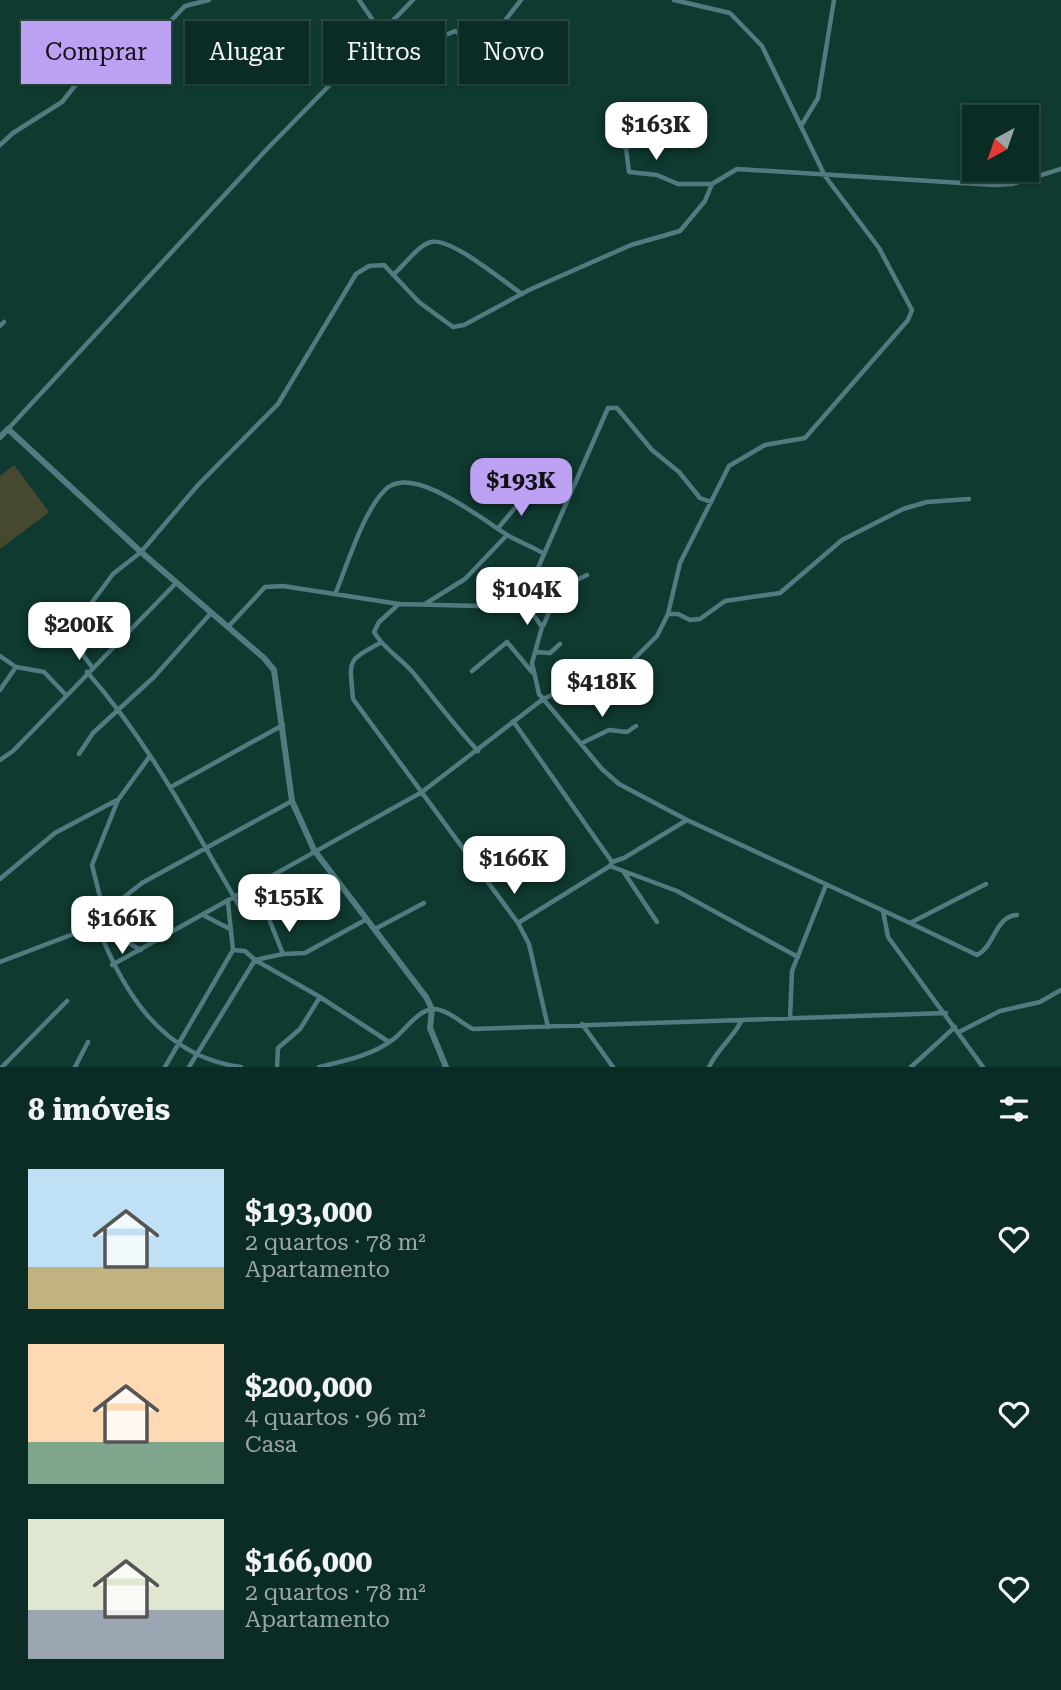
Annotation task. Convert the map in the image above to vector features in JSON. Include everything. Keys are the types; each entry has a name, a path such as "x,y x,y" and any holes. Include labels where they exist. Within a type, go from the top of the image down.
{"street":[{"path":"0,145 13,132 62,102 100,53 160,32 185,6 209,0"},
{"path":"359,0 376,21"},
{"path":"392,21 413,0"},
{"path":"445,35 455,31 481,50 521,0"},
{"path":"112,965 205,916 314,850 422,792 543,699 566,688 625,668 657,636 668,614 680,563 729,466 765,445 805,438 908,320 912,310 878,248 825,176 762,46 730,13 674,0"},
{"path":"801,126 818,98 834,0"},
{"path":"0,438 330,84"},
{"path":"615,143 626,148 629,172 657,175 678,184 712,184 737,169 994,185 1012,184 1061,169"},
{"path":"92,667 83,655 84,613 113,574 141,552 198,485 278,404 356,274 369,266 384,265 419,302 453,327 464,325 522,294 631,245 680,231 705,201 712,184"},
{"path":"393,275 427,244 438,242 473,259 522,294"},
{"path":"542,627 531,611 527,593 608,408 617,408 652,450 679,472 700,498 710,502"},
{"path":"8,429 274,670 292,801 314,850 432,1009 430,1028 446,1067"},
{"path":"336,592 373,507 385,490 397,481 412,482 468,506 507,535 543,553"},
{"path":"499,527 525,496"},
{"path":"668,614 700,620 725,601 780,593 842,540 902,509 927,502 969,499"},
{"path":"425,604 465,579 507,535"},
{"path":"532,673 542,627 560,588 587,575"},
{"path":"0,760 176,583"},
{"path":"228,627 265,587 284,586 336,592 399,604 518,607 531,611"},
{"path":"399,604 379,622 374,632 380,643 414,673 438,707 478,751"},
{"path":"79,754 93,733 121,710 211,613"},
{"path":"472,671 507,642 532,673 543,699 619,784 687,820 977,955 986,949 1003,921 1017,915"},
{"path":"380,643 353,658 350,664 353,699 518,923 529,944 548,1027"},
{"path":"536,652 550,653 560,644"},
{"path":"0,656 16,667 44,672 66,695"},
{"path":"0,690 16,667"},
{"path":"87,672 121,710 208,848 240,907 256,908 267,914 282,954"},
{"path":"513,721 611,864 677,891 798,957"},
{"path":"171,787 283,725"},
{"path":"582,743 609,730 627,732 636,726"},
{"path":"141,950 125,941 104,914 92,865 118,800 150,755"},
{"path":"0,879 55,833 118,800"},
{"path":"0,962 97,925 104,914 134,888 292,801"},
{"path":"518,923 687,820"},
{"path":"623,870 657,922"},
{"path":"910,923 986,884"},
{"path":"790,1018 792,971 826,885"},
{"path":"165,1067 233,950 228,903"},
{"path":"375,929 424,904"},
{"path":"883,911 888,937 983,1067"},
{"path":"205,916 231,930"},
{"path":"189,1067 255,960 282,954 305,953 367,919"},
{"path":"97,925 112,965 130,997 152,1021 197,1055 241,1067"},
{"path":"233,950 245,951 255,960 320,997 389,1042"},
{"path":"959,1032 1000,1011 1046,1000 1061,990"},
{"path":"277,1067 278,1048 300,1029 320,997"},
{"path":"2,1067 67,1001"},
{"path":"319,1067 355,1059 389,1042 422,1013 432,1009 440,1010 473,1029 946,1013"},
{"path":"709,1067 742,1020"},
{"path":"582,1024 613,1067"},
{"path":"911,1067 955,1027"},
{"path":"75,1067 88,1042"}],"green space":[{"path":"14,465 49,512 0,549 0,476"}]}
